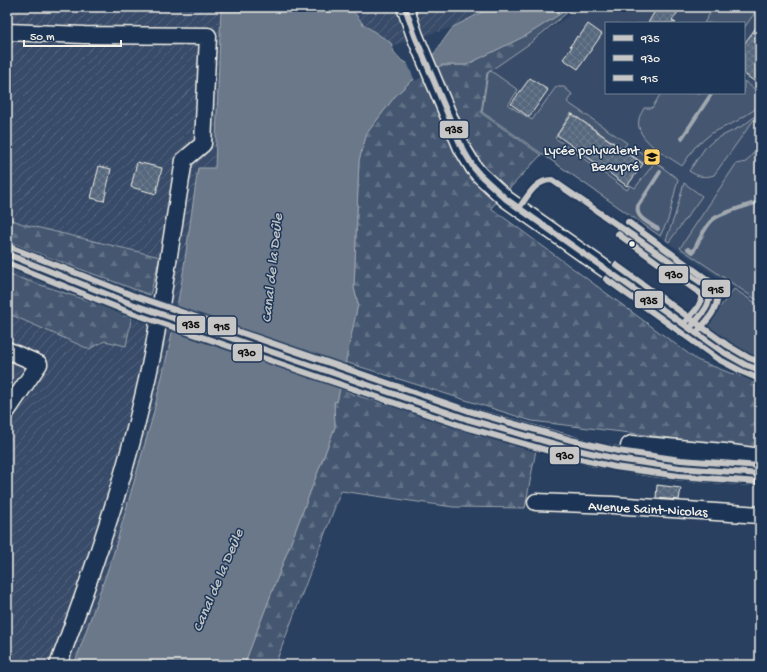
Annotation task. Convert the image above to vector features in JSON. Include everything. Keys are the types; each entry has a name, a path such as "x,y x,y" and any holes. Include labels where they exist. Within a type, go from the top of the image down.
{"main road":[{"path":"7,254 129,303"},
{"path":"7,267 129,303 467,419 569,448 617,459 680,468 760,474"},
{"path":"467,419 597,444 760,460"}],"street":[{"path":"405,7 436,88 462,148 474,168 487,183 506,199 723,352 746,365 760,370"},
{"path":"7,32 84,35 208,36 203,144 184,160 154,346 140,408 116,496 87,586 58,665"},
{"path":"7,350 39,364 7,411"},
{"name":"Avenue Saint-Nicolas","path":"536,502 613,505 760,515"}],"shaded area":[{"path":"7,7 492,7 453,27 345,60 175,342 92,665 7,665"},
{"name":"Lycée polyvalent Beaupré","path":"581,7 760,7 760,306 481,113 487,73"}],"green space":[{"path":"571,7 574,7 529,44 487,73 481,113 541,155 491,208 697,360 730,373 760,379 760,449 532,421 345,362 358,304 354,288 359,160 367,133 396,95 411,81 442,65 466,65 527,35"},
{"path":"714,7 759,7 745,27 745,22 705,22"},
{"path":"491,71 518,90 508,105 532,120 556,87 564,87 572,94 567,102 627,143 623,149 571,113 555,138 627,190 630,185 635,188 655,162 678,179 668,220 660,236 482,112 488,73"},
{"path":"745,82 760,93 760,103 754,110 737,121 712,133 695,147 682,166 653,147 642,134 639,127 640,115 644,108 652,108 660,94 745,94"},
{"path":"758,114 714,175 695,175 689,171 705,148 714,140 744,125"},
{"path":"632,146 647,157 643,163 627,152"},
{"path":"755,151 760,152 760,302 680,248 736,164 746,162"},
{"path":"684,183 702,196 669,242 666,240"},
{"path":"7,218 23,224 160,257 150,295 7,242"},
{"path":"7,274 132,315 126,346 105,341 89,349 7,313"},
{"path":"734,289 760,306 760,359 743,355 703,329"},
{"path":"340,388 352,394 536,450 525,508 453,507 341,491 275,665 244,665 335,427 334,403 335,401 337,402"},
{"path":"757,584 760,584 760,654 759,653"}],"water":[{"name":"Canal de la Deûle","path":"214,7 350,7 363,24 391,43 394,52 402,61 410,64 433,55 453,27 492,7 571,7 527,35 466,65 442,65 411,81 396,95 367,133 359,160 354,288 358,304 337,402 335,401 334,403 335,427 244,665 74,665 113,555 152,419 170,343 182,280 198,168 215,168 221,8"}],"pier":[{"path":"432,52 439,68 415,81 406,60 422,60"}],"building":[{"path":"660,7 681,7 672,21 674,22 649,22 655,11 657,12"},
{"path":"760,22 760,85 745,75 745,43"},
{"path":"588,24 602,34 578,69 563,59 572,47 570,46 577,36 579,37"},
{"path":"530,78 548,90 529,117 511,104"},
{"path":"572,114 643,164 627,186 557,135"},
{"path":"137,162 162,168 156,194 131,187"},
{"path":"99,166 111,169 104,201 91,198"},
{"path":"657,485 681,488 679,500 656,498"}],"waterway":[{"path":"682,138 711,94"},
{"path":"658,229 641,217 638,206 660,172"},
{"path":"688,249 693,252 708,224 715,218 760,202"}],"transit line":[{"name":"935","path":"405,7 415,36 462,148 480,175 506,199 723,352 746,365 760,370"},
{"name":"935","path":"519,208 536,186 552,180 706,286 709,292 708,303 703,313 690,328"},
{"name":"915","path":"628,222 715,285 717,292 716,305 710,317 696,333"},
{"name":"930","path":"618,234 701,294 698,306 684,323"},
{"name":"915","path":"10,247 132,295 469,411 571,440 618,451 681,460 760,466"},
{"name":"935","path":"7,254 129,303 467,419 569,448 617,459 680,468 760,474"},
{"name":"930","path":"7,263 126,311 465,427 567,456 615,467 679,476 759,482"},
{"name":"915","path":"616,265 727,345 749,358 760,362"},
{"name":"930","path":"606,279 718,359 757,378"}],"place":[{"name":"Lycée polyvalent Beaupré","path":"652,157"}]}
